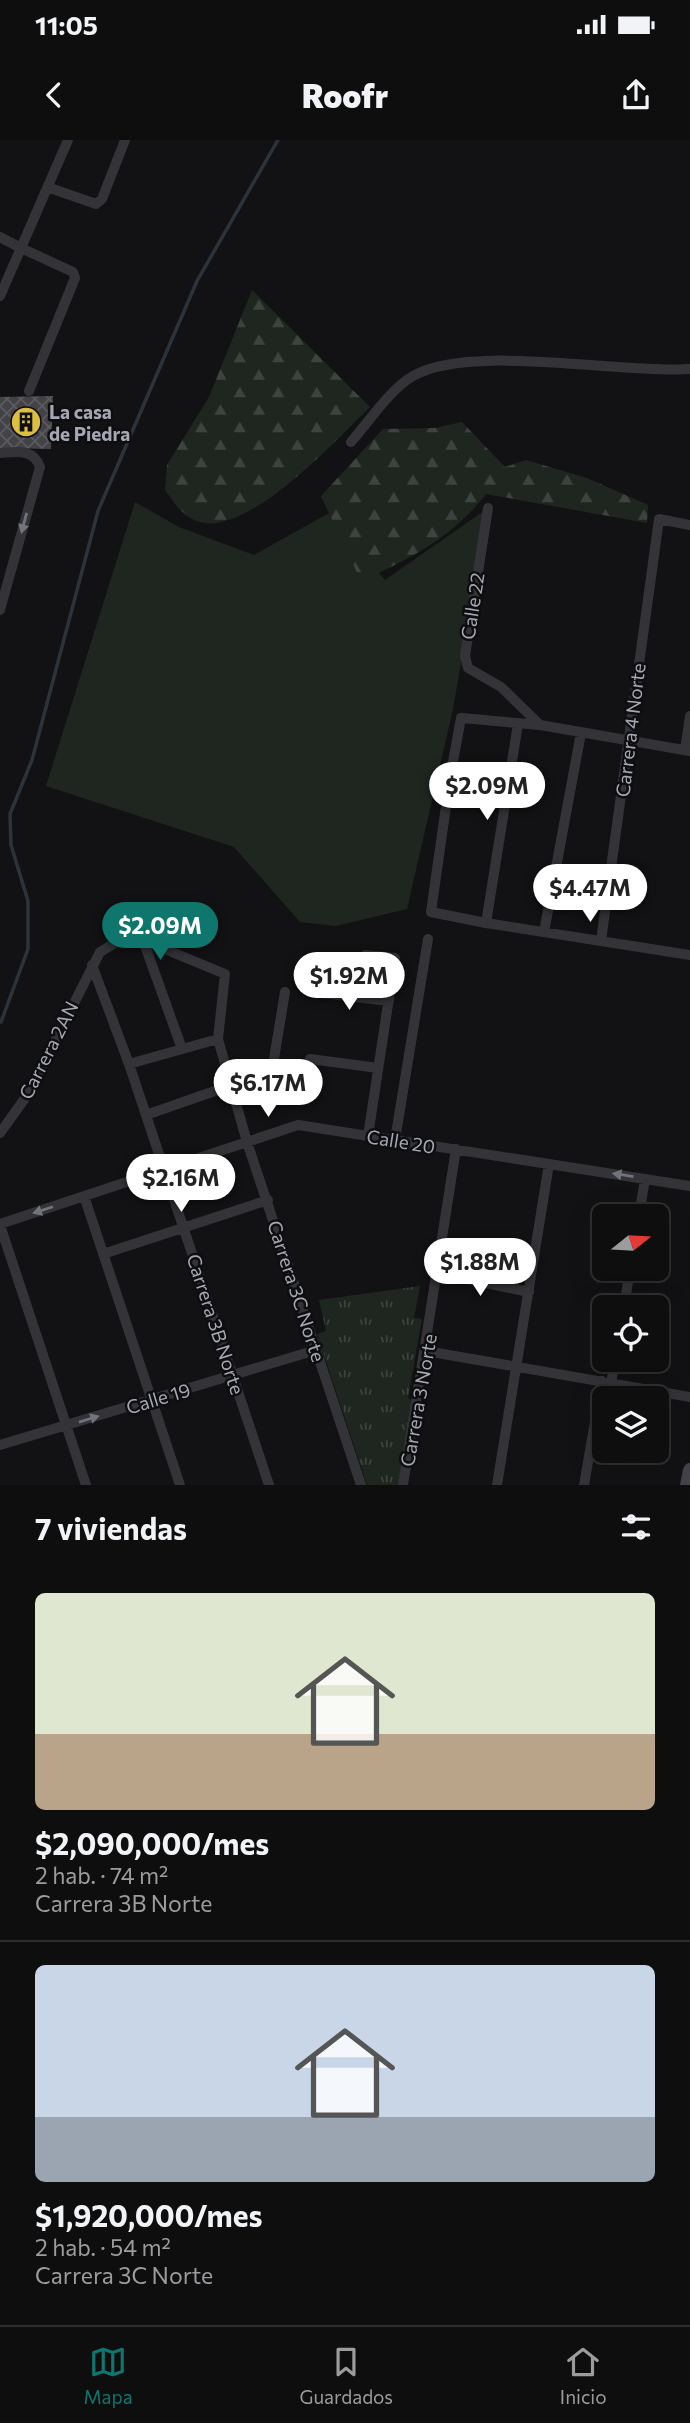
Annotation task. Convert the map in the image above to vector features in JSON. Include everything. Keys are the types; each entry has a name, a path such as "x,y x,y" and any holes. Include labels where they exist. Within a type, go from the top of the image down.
{"street":[{"path":"0,296 50,188 68,140"},
{"path":"50,188 96,204 102,200 125,140"},
{"path":"0,237 73,272 75,278 29,391"},
{"path":"351,442 414,376 449,365 530,362 690,369"},
{"path":"0,453 27,452 36,458 40,467 0,610"},
{"name":"Calle 22","path":"488,508 466,663 474,674 501,687 540,725"},
{"name":"Carrera 4 Norte","path":"601,941 659,519 690,525"},
{"path":"690,716 688,750 629,743 540,725 461,718 431,912 690,955"},
{"path":"486,923 518,724"},
{"path":"544,932 582,733"},
{"path":"450,778 509,787"},
{"path":"395,1140 428,939"},
{"path":"92,965 100,952 120,940 143,940 182,1049"},
{"name":"Carrera 3C Norte","path":"143,940 225,974 218,1039 247,1142 360,1485"},
{"path":"365,955 396,958 368,1136"},
{"name":"Carrera 3B Norte","path":"92,965 129,1064 269,1485"},
{"name":"Carrera 2AN","path":"0,1133 28,1094 92,965"},
{"path":"146,1115 272,1072 285,992"},
{"path":"312,992 389,1001"},
{"path":"129,1064 218,1039"},
{"path":"310,1059 378,1069"},
{"name":"Calle 20","path":"0,1224 298,1125 690,1186"},
{"name":"Carrera 3 Norte","path":"403,1485 456,1149"},
{"path":"497,1485 549,1164"},
{"path":"641,1204 645,1179"},
{"path":"84,1196 180,1485"},
{"path":"103,1254 268,1200"},
{"path":"0,1224 86,1485"},
{"path":"438,1273 529,1292"},
{"name":"Calle 19","path":"0,1445 316,1350"},
{"path":"426,1351 690,1396"},
{"path":"584,1485 611,1372"},
{"path":"688,1485 690,1470"}],"green space":[{"path":"252,290 370,407 315,461 267,500 243,514 220,522 200,522 184,513 165,490 167,465 209,397"},
{"path":"462,422 505,467 526,460 587,478 648,505 647,523 486,494 445,535 397,564 361,581 321,496 383,429 435,428"},
{"path":"135,502 179,527 254,555 329,513 385,580 488,508 453,709 407,909 336,926 300,922 234,847 46,786"},
{"path":"420,1286 414,1318 422,1319 408,1398 415,1403 398,1485 367,1485 317,1334 326,1331 319,1300"}],"building":[{"name":"La casa de Piedra","path":"53,396 51,449 0,448 0,397"}],"waterway":[{"path":"1,1022 28,949 28,901 11,845 10,814 32,760 98,511 197,281 278,140"}],"place":[{"name":"La casa de Piedra","path":"26,422"}]}
